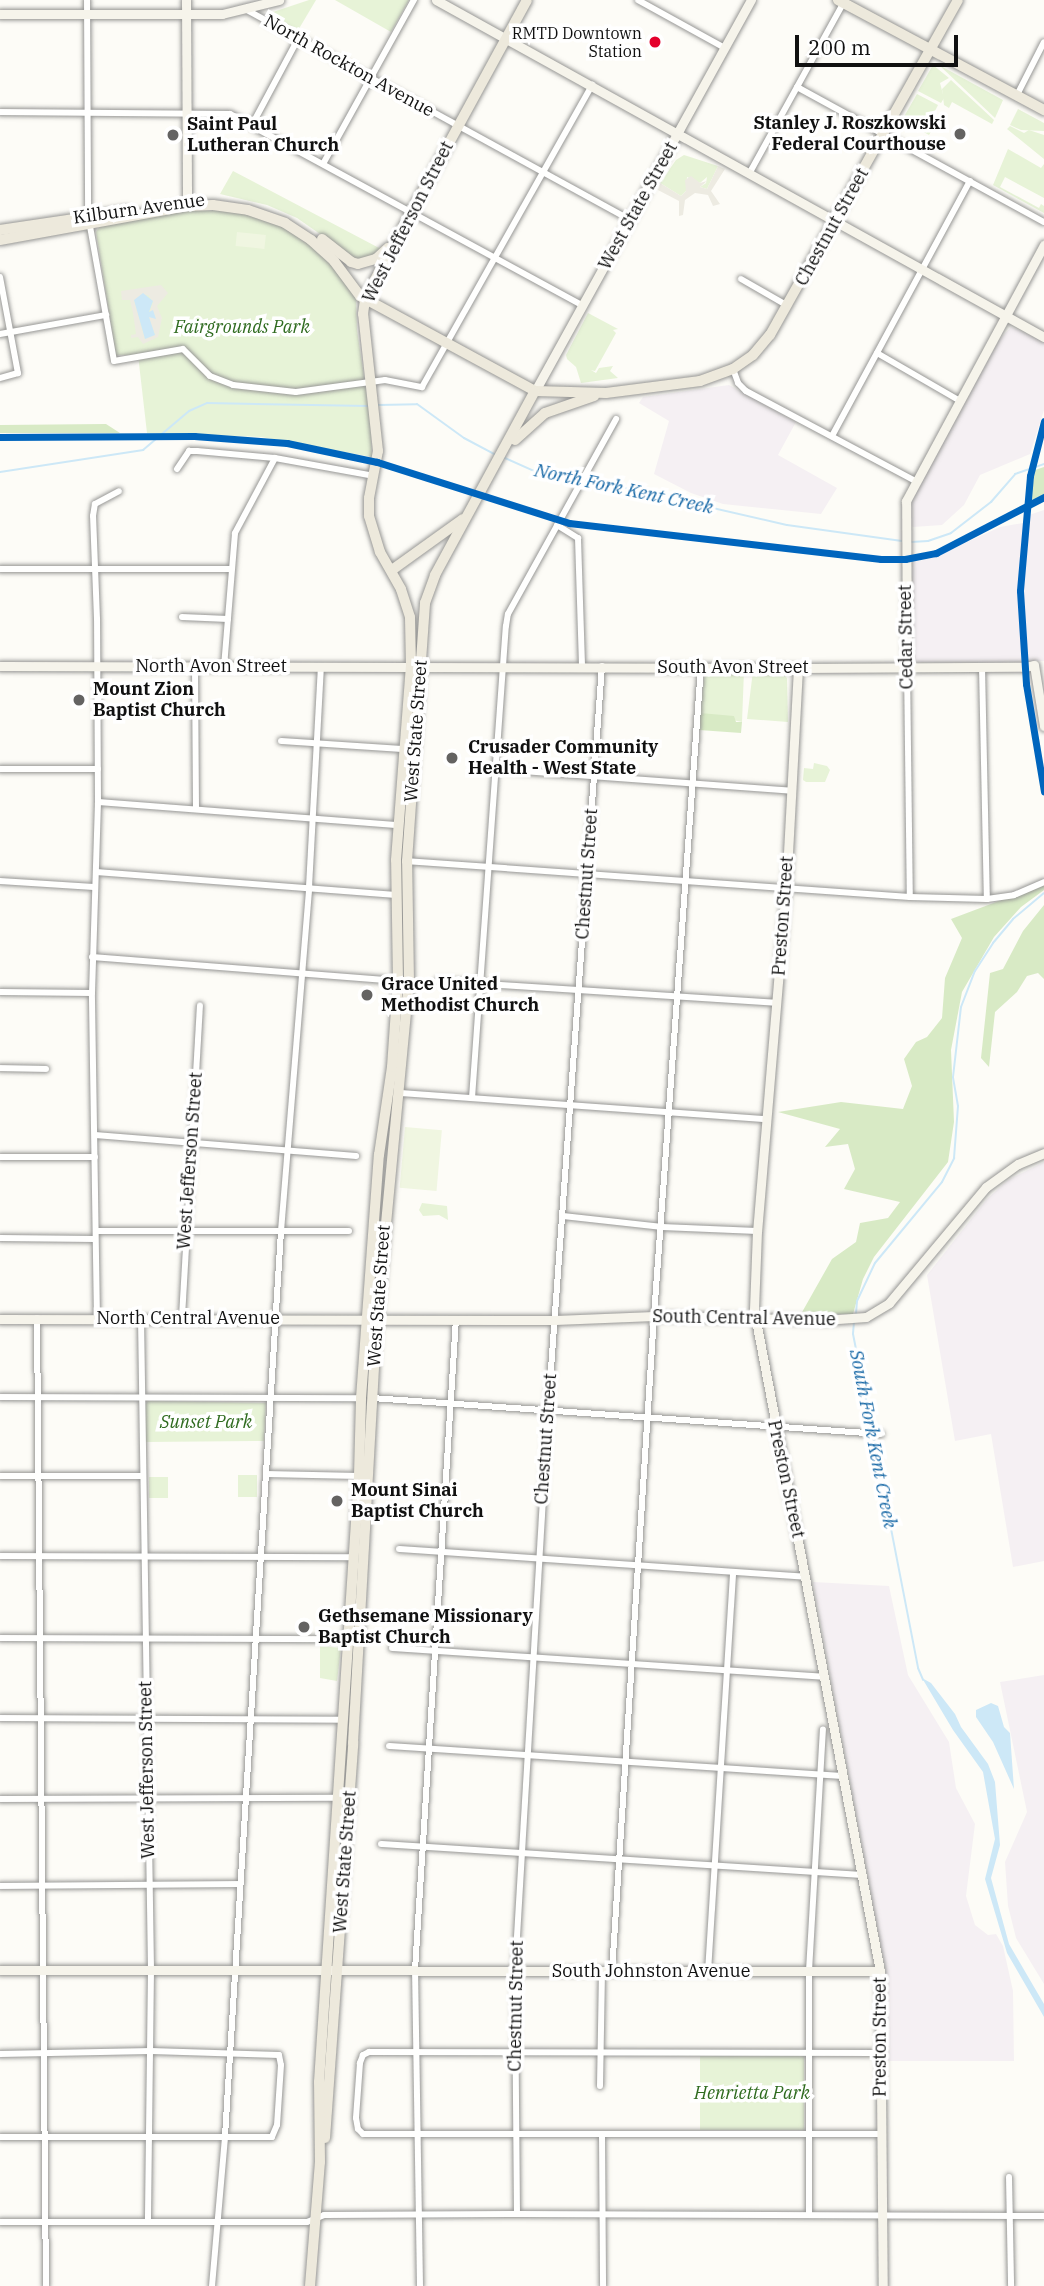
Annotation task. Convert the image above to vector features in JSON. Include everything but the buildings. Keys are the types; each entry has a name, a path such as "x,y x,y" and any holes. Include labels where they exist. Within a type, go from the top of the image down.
{"main road":[{"name":"West Jefferson Street","path":"374,476 377,462 374,415 362,330 365,299 527,0"},
{"name":"Chestnut Street","path":"650,386 700,380 733,369 753,355 788,306 958,0"},
{"path":"842,1 1044,110"},
{"name":"Kilburn Avenue","path":"0,240 89,220 219,199 261,207 297,222 322,239 348,271 365,299"},
{"name":"Kilburn Avenue","path":"187,203 231,206 285,223 322,249 365,299 535,391 606,393 650,386"},
{"name":"Kilburn Avenue","path":"0,230 89,220"},
{"path":"322,239 351,262 358,264 376,259 395,241"},
{"name":"West State Street","path":"371,1319 391,1146 400,1093 409,982 399,825 403,749 428,590 535,391"},
{"path":"503,452 545,413 606,393"},
{"name":"West State Street","path":"310,2286 320,2155 325,2137 379,1155 392,1067 398,981 396,895 416,666 410,617 391,570 380,552 369,516 374,476"},
{"path":"391,570 468,514"},
{"name":"West State Street","path":"333,1970 338,1798 343,1720 354,1639 354,1557 367,1398"}],"street":[{"path":"87,0 89,220 114,361 183,349 210,376 233,385 296,391 395,380 422,387 592,85"},
{"path":"186,0 187,203"},
{"path":"247,10 279,0"},
{"path":"323,164 414,0"},
{"path":"436,0 749,174 925,268 1044,337"},
{"path":"640,0 725,48"},
{"name":"West State Street","path":"535,391 751,0"},
{"path":"749,174 842,1"},
{"name":"North Rockton Avenue","path":"0,14 186,14 247,10 630,220"},
{"path":"252,124 298,39"},
{"path":"1017,95 1044,42"},
{"path":"797,87 1044,222"},
{"path":"0,112 230,114 583,306"},
{"path":"832,436 970,181"},
{"name":"Cedar Street","path":"910,897 906,502 1044,245"},
{"path":"0,276 18,373 0,378"},
{"path":"741,279 788,306"},
{"path":"0,334 106,315"},
{"path":"877,354 960,401"},
{"path":"733,369 738,383 746,391 915,481"},
{"path":"472,1098 495,769 509,614 616,419"},
{"path":"177,469 189,451 275,458 374,476"},
{"path":"224,667 234,533 275,458"},
{"path":"97,1319 92,957 98,769 93,508 95,504 119,491"},
{"path":"557,525 578,538 582,666"},
{"path":"0,569 231,569"},
{"path":"182,617 228,619"},
{"path":"1039,664 1044,726"},
{"name":"South Avon Street","path":"416,666 799,668 1039,664"},
{"name":"North Avon Street","path":"0,666 416,666"},
{"path":"195,666 196,808"},
{"path":"212,2286 225,2136 281,1231 290,1151 309,887 321,666"},
{"name":"Chestnut Street","path":"517,2214 515,1970 548,1410 602,666"},
{"path":"600,2086 701,666"},
{"path":"982,667 987,899"},
{"name":"Preston Street","path":"799,668 786,887 757,1231 754,1310 774,1427 806,1577 880,1971 883,2286"},
{"path":"281,741 403,749"},
{"path":"0,769 98,769"},
{"path":"495,769 792,791"},
{"path":"98,802 313,816 399,825"},
{"path":"401,861 910,897 987,899 1014,895 1044,882"},
{"path":"96,872 396,895"},
{"path":"0,881 94,887"},
{"path":"92,957 398,981"},
{"path":"438,981 776,1003"},
{"path":"0,992 92,993"},
{"name":"West Jefferson Street","path":"182,1317 200,1006"},
{"path":"0,1069 46,1069"},
{"path":"400,1093 766,1119"},
{"path":"95,1135 356,1156"},
{"name":"South Central Avenue","path":"371,1319 555,1320 654,1316 843,1320 866,1317 889,1303 986,1187 1018,1164 1044,1153"},
{"path":"0,1157 94,1157"},
{"path":"563,1216 662,1227 757,1231"},
{"path":"96,1231 349,1231"},
{"path":"0,1238 95,1239"},
{"path":"37,1318 46,2286"},
{"name":"West Jefferson Street","path":"141,1318 151,1970 148,2222"},
{"name":"North Central Avenue","path":"0,1319 371,1319"},
{"path":"420,2286 415,1970 425,1846 456,1320"},
{"path":"0,1397 142,1395 367,1398 881,1434"},
{"path":"266,1474 359,1476"},
{"path":"0,1476 142,1476"},
{"path":"400,1549 806,1577"},
{"path":"0,1556 354,1557"},
{"path":"708,1972 733,1573"},
{"path":"0,1637 354,1639"},
{"path":"392,1648 824,1676"},
{"path":"0,1718 343,1720"},
{"path":"809,2214 809,1971 823,1729"},
{"path":"389,1746 843,1776"},
{"path":"0,1799 338,1798"},
{"path":"381,1844 863,1875"},
{"path":"0,1886 240,1884"},
{"name":"South Johnston Avenue","path":"0,1970 880,1971"},
{"path":"880,2053 515,2050 369,2052 363,2055 356,2119 358,2129 363,2134 880,2134"},
{"path":"0,2054 151,2051 279,2055 278,2110 272,2137 0,2137"},
{"path":"603,2135 603,2286"},
{"path":"1009,2177 1011,2286"},
{"path":"0,2222 307,2222 324,2216 420,2214 1044,2216"}],"shaded area":[{"path":"718,166 725,169 711,191 720,204 713,206 708,195 695,193 685,200 683,215 679,216 679,201 656,189 660,183 681,196 686,191 685,180 691,176 700,183 707,181 700,187 707,189"},
{"path":"161,285 168,293 157,306 162,318 158,337 143,344 138,337 131,338 131,335 136,334 133,313 130,300 122,300 121,291","holes":["148,295 153,302 148,318 155,334 145,339 134,300"]},
{"path":"1011,327 1044,341 1044,410 1030,454 980,475 964,505 942,525 913,527 910,525 910,506 913,497 999,340"},
{"path":"729,385 796,422 778,455 837,488 821,514 723,504 691,493 654,474 669,421 639,403 643,397"},
{"path":"1044,510 1044,661 1026,661 1022,606 1024,548 1029,515"},
{"path":"1023,523 1019,606 1022,663 914,662 910,563 932,558 1000,527"},
{"path":"1044,1162 1044,1561 1013,1567 991,1434 955,1441 927,1275 987,1199 1008,1180"},
{"path":"813,1582 889,1586 908,1675 949,1742 956,1788 975,1824 966,1896 975,1925 988,1935 996,1934 1003,1946 1013,1991 1014,2061 886,2061 886,1972"},
{"path":"1044,1675 1044,1984 1016,1938 1008,1906 1005,1862 1027,1812 1000,1682"}],"green space":[{"path":"316,0 297,32 270,16 273,12"},
{"path":"335,0 409,0 391,32"},
{"path":"933,65 949,78 940,83 944,98 941,103 918,91"},
{"path":"939,65 1003,100 995,118"},
{"path":"951,80 994,120 992,124 952,102 949,108 944,105 942,89"},
{"path":"917,94 938,105 927,127 932,130 929,135 902,120"},
{"path":"1018,109 1044,123 1044,131 1021,130 1010,125"},
{"path":"1010,126 1024,133 1029,130 1044,135 1044,159 1007,129"},
{"path":"1008,149 1041,168 1044,164 1044,198 1005,177 1000,187 1039,208 1041,204 1044,206 1044,213 993,185"},
{"path":"684,155 718,166 707,189 700,187 706,183 707,177 700,183 687,177 686,191 681,196 660,183 676,160"},
{"path":"233,171 381,249 376,256 360,262 297,218 267,205 220,194"},
{"name":"Fairgrounds Park","path":"228,210 270,221 297,234 331,263 356,298 357,330 370,417 372,457 261,437 147,433 138,355 116,355 96,232 100,226 182,211"},
{"path":"237,232 266,235 264,249 236,246"},
{"path":"588,313 618,329 613,330 616,333 595,371 591,370 596,373 599,368 613,366 610,371 618,378 581,383 576,367 567,359 566,355"},
{"path":"106,424 120,433 0,433 0,425"},
{"path":"1044,467 1044,494 1030,503 1035,470"},
{"path":"744,671 742,722 700,713 705,672"},
{"path":"753,671 780,672 787,678 788,722 747,719"},
{"path":"700,713 734,716 736,722 742,722 741,733 699,730"},
{"path":"814,763 827,766 830,770 825,782 803,780 804,768 813,769"},
{"path":"1044,884 1044,890 1021,907 994,937 962,992 951,1050 954,1122 948,1162 874,1257 863,1279 853,1314 801,1314 832,1259 856,1242 860,1223 888,1218 900,1202 844,1189 855,1169 848,1144 825,1147 840,1129 778,1112 841,1102 903,1109 912,1086 904,1059 916,1042 927,1037 942,1018 945,978 962,938 951,919"},
{"path":"1044,905 1044,979 1038,973 1027,976 1017,992 995,1012 989,1067 981,1058 990,973 1003,969 1023,931"},
{"path":"405,1127 442,1130 437,1191 400,1188"},
{"path":"422,1203 447,1206 448,1220 439,1215 423,1216 419,1210"},
{"name":"Sunset Park","path":"148,1401 266,1403 264,1441 146,1442 145,1405"},
{"path":"238,1475 257,1475 257,1497 238,1497"},
{"path":"149,1477 168,1477 168,1498 149,1498"},
{"path":"320,1646 341,1648 337,1681 320,1678"},
{"name":"Henrietta Park","path":"700,2056 804,2056 804,2130 700,2130"}],"water":[{"path":"143,293 153,301 149,312 153,310 156,319 149,317 155,335 145,339 134,300"},
{"path":"922,1678 931,1683 955,1714 961,1727 988,1764 995,1782 1000,1845 991,1878 1009,1944 1044,2004 1044,2017 1007,1953 985,1879 995,1839 983,1772 953,1730"},
{"path":"991,1703 998,1706 1004,1727 1010,1733 1014,1789 993,1742 976,1717 976,1710"}],"waterway":[{"name":"North Fork Kent Creek","path":"0,472 143,450 189,411 207,403 369,406"},
{"name":"North Fork Kent Creek","path":"378,405 417,404 464,438 496,455"},
{"name":"North Fork Kent Creek","path":"505,458 543,475 578,483"},
{"name":"North Fork Kent Creek","path":"911,542 928,541 951,533 991,502 1015,474 1044,464"},
{"name":"North Fork Kent Creek","path":"584,484 621,487 787,525 902,541"},
{"name":"South Fork Kent Creek","path":"856,1313 857,1301 875,1263 942,1182 954,1158 958,1106 953,1077 961,1007 975,971 1013,919 1044,893"},
{"name":"South Fork Kent Creek","path":"854,1322 853,1334 872,1430"},
{"name":"South Fork Kent Creek","path":"873,1436 918,1668 923,1680"}],"transit line":[{"path":"1044,421 1030,476 1020,591 1026,684 1044,791"},
{"path":"0,437 194,436 287,443 377,462 569,523 881,559 905,559 936,553 1044,497"}],"place":[{"name":"RMTD Downtown Station","path":"655,42"},
{"name":"Stanley J. Roszkowski Federal Courthouse","path":"960,134"},
{"name":"Saint Paul Lutheran Church","path":"173,135"},
{"name":"Mount Zion Baptist Church","path":"79,700"},
{"name":"Crusader Community Health - West State","path":"452,758"},
{"name":"Grace United Methodist Church","path":"367,995"},
{"name":"Mount Sinai Baptist Church","path":"337,1501"},
{"name":"Gethsemane Missionary Baptist Church","path":"304,1627"}]}
